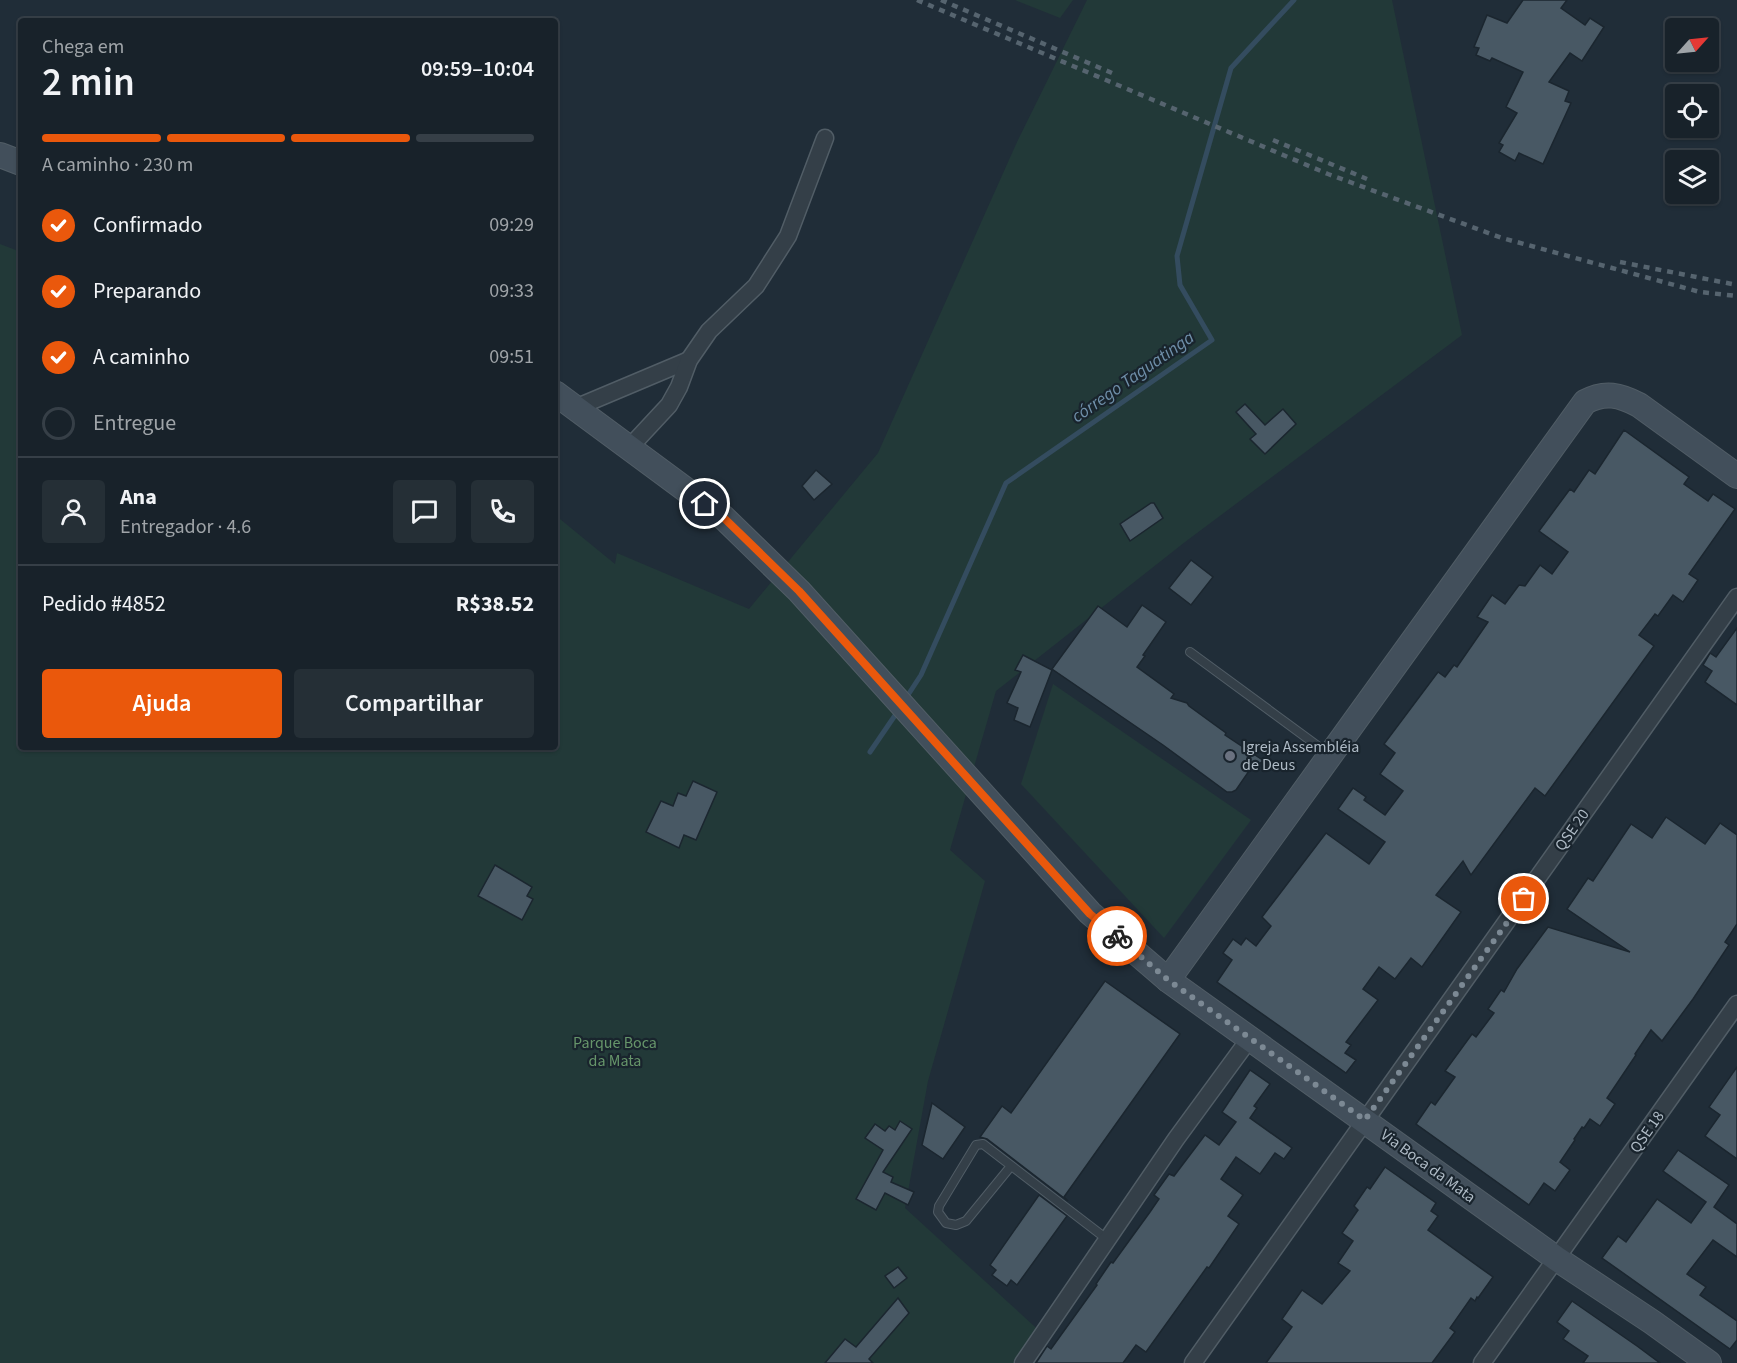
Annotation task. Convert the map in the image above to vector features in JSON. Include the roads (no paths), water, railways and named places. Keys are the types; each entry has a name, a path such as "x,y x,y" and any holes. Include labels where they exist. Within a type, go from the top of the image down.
{"street":[{"path":"629,448 669,405 679,387 689,360 709,331 756,286 788,236 825,138"},
{"path":"0,154 18,162"},
{"path":"575,408 689,360"},
{"path":"1168,980 1586,402 1606,394 1628,399 1737,476"},
{"name":"Via Boca da Mata","path":"558,395 724,518 799,591 1090,914 1168,980 1557,1259 1709,1363"},
{"name":"QSE 20","path":"1192,1363 1737,597"},
{"name":"QSE 18","path":"1482,1363 1737,1004"},
{"path":"1023,1363 1176,1139 1250,1038"}],"lane":[{"path":"1190,652 1330,755"},
{"path":"1011,1166 966,1221 956,1225 946,1223 938,1212 939,1206 976,1145 983,1144 1108,1240"}],"waterway":[{"name":"córrego Taguatinga","path":"906,698 921,675 1006,483 1212,340 1180,285 1177,256 1231,68 1294,0"},
{"name":"córrego Taguatinga","path":"870,752 898,711"}],"railway":[{"path":"917,0 1328,174 1502,238 1700,292 1737,296"},
{"path":"941,0 1112,73"},
{"path":"1273,140 1367,179"},
{"path":"1620,262 1737,285"}],"place":[{"name":"Igreja Assembléia de Deus","path":"1230,756"}],"park label":[{"name":"Parque Boca da Mata","path":"615,1052"}]}
